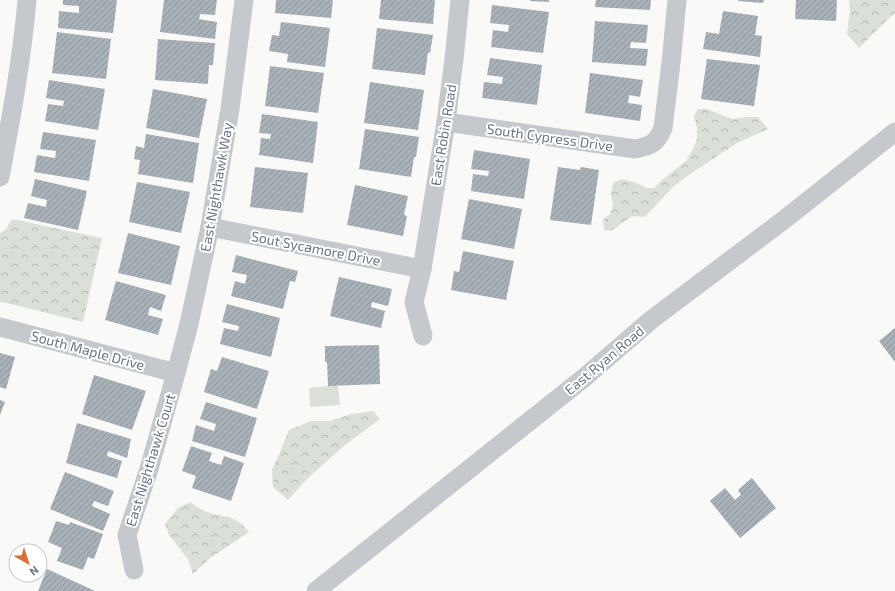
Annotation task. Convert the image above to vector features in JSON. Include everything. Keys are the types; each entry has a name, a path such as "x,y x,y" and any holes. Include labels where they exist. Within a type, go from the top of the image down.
{"street":[{"path":"0,177 17,80 27,0"},
{"name":"East Nighthawk Way","path":"176,372 189,324 210,227 230,109 244,0"},
{"name":"East Robin Road","path":"423,336 414,302 422,269 446,122 460,0"},
{"name":"South Cypress Drive","path":"446,122 635,149 646,147 660,136 663,128 677,0"},
{"name":"East Ryan Road","path":"316,591 585,377 652,320 785,219 895,132"},
{"name":"Sout Sycamore Drive","path":"210,227 422,269"},
{"name":"South Maple Drive","path":"0,327 176,372"},
{"name":"East Nighthawk Court","path":"134,570 127,535 149,470 176,372"}],"green space":[{"path":"849,0 895,0 895,13 859,48 847,34 850,10"},
{"path":"698,109 707,109 732,119 758,117 768,129 737,143 690,174 672,188 645,217 632,216 611,231 604,230 603,220 610,214 613,205 611,193 613,183 621,179 634,182 647,188 654,188 686,161 697,139 697,127 694,116"},
{"path":"12,219 102,238 83,322 2,302 0,303 0,233 6,229"},
{"path":"338,385 340,405 310,407 309,388"},
{"path":"373,411 380,419 345,445 307,479 288,500 273,487 272,470 289,430 311,421 330,421 351,414"},
{"path":"190,502 204,511 229,517 242,524 249,532 209,559 193,574 188,559 169,535 165,524 178,508"}],"building":[{"path":"63,0 117,0 113,33 58,28 59,11 79,13 79,6 63,5"},
{"path":"164,0 217,0 215,15 200,14 199,19 217,22 215,39 160,32"},
{"path":"276,0 333,0 331,18 275,13"},
{"path":"381,0 435,0 433,24 379,19"},
{"path":"549,0 549,2 530,1"},
{"path":"596,0 651,0 650,10 595,7"},
{"path":"738,0 764,0 763,3"},
{"path":"796,0 837,0 836,21 795,19"},
{"path":"492,5 549,12 543,53 491,47 493,30 508,32 509,25 490,23"},
{"path":"723,11 758,16 755,35 762,36 760,57 703,49 706,32 719,34"},
{"path":"595,21 648,25 646,43 631,42 630,48 648,49 646,66 592,62"},
{"path":"281,22 330,28 325,67 287,62 288,54 269,51 272,35 279,36"},
{"path":"377,28 433,35 430,53 428,52 425,75 372,69"},
{"path":"57,32 111,39 106,79 52,73"},
{"path":"158,39 215,43 213,65 209,65 208,84 155,80"},
{"path":"490,58 542,65 537,105 482,98 484,82 502,84 503,77 487,75"},
{"path":"707,59 760,65 754,106 701,99"},
{"path":"270,66 324,73 318,113 265,106"},
{"path":"590,73 643,80 640,97 629,95 628,103 642,105 640,121 585,113"},
{"path":"49,80 105,89 98,130 45,121 48,104 63,106 64,101 46,98"},
{"path":"370,82 424,90 418,130 364,123"},
{"path":"153,89 207,99 199,138 146,128"},
{"path":"262,114 318,122 313,163 259,155 261,138 270,139 271,134 259,133"},
{"path":"365,129 419,137 411,177 359,169"},
{"path":"43,132 96,140 89,181 34,172 37,155 55,158 56,151 40,149"},
{"path":"146,134 199,143 193,183 138,174 140,160 134,159 136,146 144,148"},
{"path":"474,150 530,159 524,199 471,191 473,174 488,176 489,171 471,169"},
{"path":"255,167 308,173 303,213 250,207"},
{"path":"558,167 580,170 581,167 599,170 591,225 550,220"},
{"path":"35,179 87,191 78,230 24,218 28,203 46,207 47,200 31,196"},
{"path":"137,182 190,192 181,233 129,222"},
{"path":"355,185 408,196 404,215 407,216 403,236 347,225"},
{"path":"469,199 522,209 514,249 461,239"},
{"path":"128,233 180,246 171,285 118,273"},
{"path":"463,251 514,261 506,300 451,290 454,271 459,272"},
{"path":"236,255 298,271 295,282 290,281 283,309 231,296 235,281 245,284 247,275 232,272"},
{"path":"339,277 392,289 388,306 372,302 371,307 385,311 381,328 330,316"},
{"path":"116,281 166,295 161,311 150,307 148,315 163,319 158,335 105,320"},
{"path":"227,304 280,318 271,357 220,344 224,328 238,331 239,326 222,322"},
{"path":"895,328 895,362 879,341"},
{"path":"379,345 380,384 328,386 325,346"},
{"path":"0,353 15,357 6,389 0,387"},
{"path":"222,357 269,371 257,409 204,392 211,369 217,371"},
{"path":"94,375 146,391 132,430 82,414"},
{"path":"0,400 5,402 0,415"},
{"path":"206,402 257,418 245,457 192,441 196,425 214,431 216,424 200,419"},
{"path":"77,423 131,439 127,458 108,451 107,456 122,461 117,478 66,463"},
{"path":"191,446 212,453 209,461 221,465 224,456 244,463 231,501 192,488 196,476 182,471"},
{"path":"65,472 114,491 108,506 94,501 92,506 110,514 103,531 50,509"},
{"path":"752,478 776,508 740,538 710,501 725,488 735,500 741,495 738,490"},
{"path":"56,521 69,525 70,522 103,534 94,559 88,557 83,570 57,561 62,548 48,542"},
{"path":"48,569 95,591 38,591 41,583 48,583"}]}
